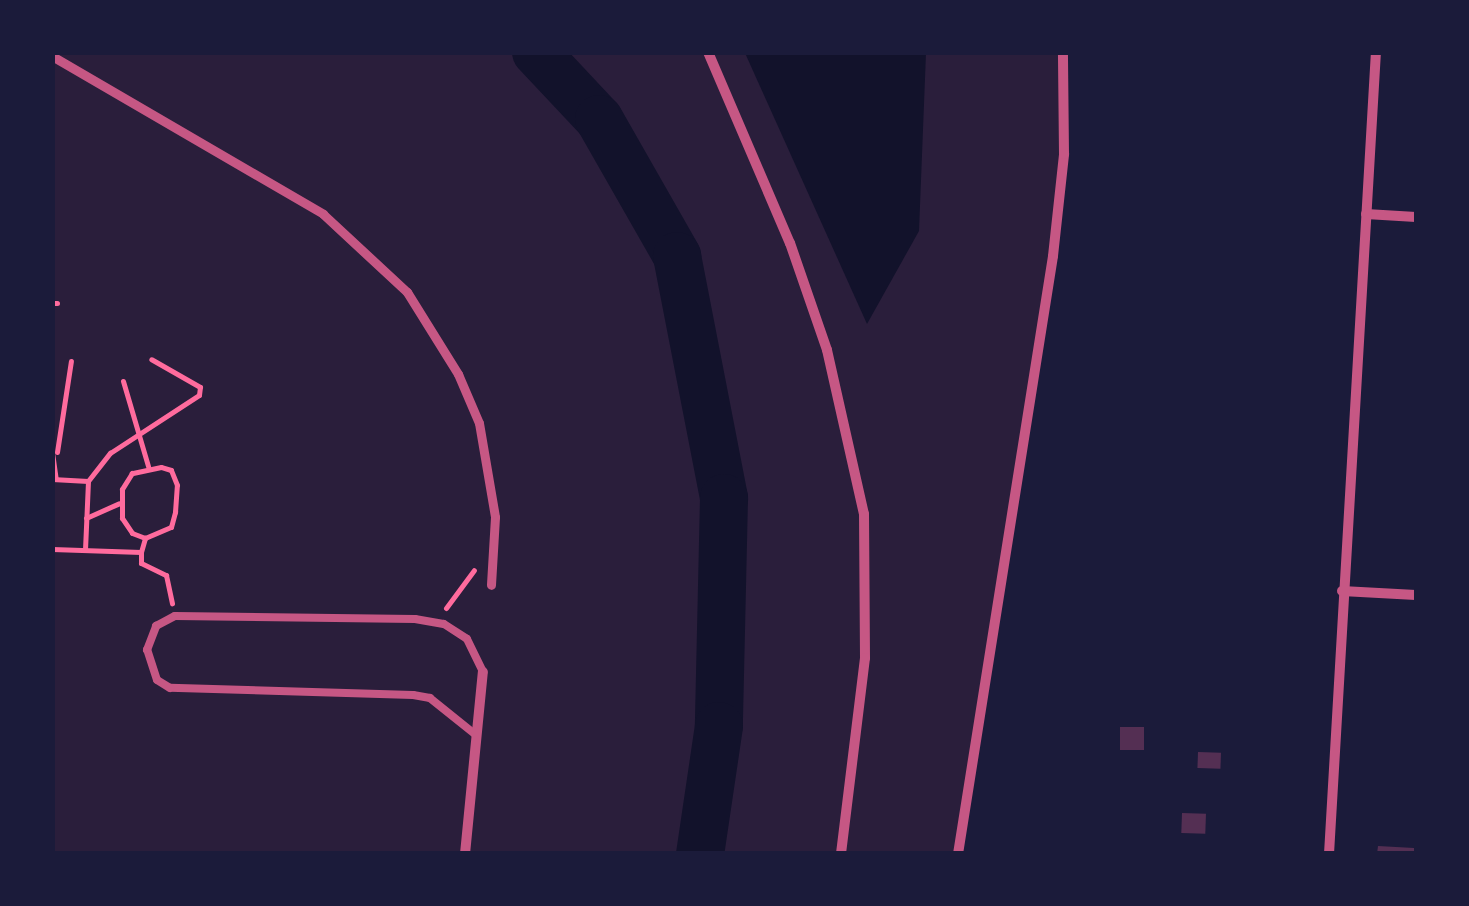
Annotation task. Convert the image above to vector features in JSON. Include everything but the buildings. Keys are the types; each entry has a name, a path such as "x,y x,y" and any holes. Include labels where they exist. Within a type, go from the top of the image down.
{"street":[{"path":"708,52 783,226 827,350 864,514 865,658 841,854"},
{"path":"958,854 1053,256 1064,154 1063,52"},
{"path":"1328,854 1376,52"},
{"path":"52,56 324,214 407,292 458,374 479,423 490,468 492,584"},
{"path":"1366,214 1416,217"},
{"path":"1342,590 1416,595"},
{"path":"465,854 483,672"}],"lane":[{"path":"476,735 430,698 384,691 170,688 157,680 148,650 156,626 175,616 437,623 467,639 483,672"}],"path":[{"path":"84,550 88,481 110,453 199,395 200,387 151,359"},
{"path":"70,361 56,423 54,479 88,481"},
{"path":"123,381 148,466"},
{"path":"86,518 119,503 132,473 148,466 171,470 177,485 172,527 146,538 132,533 119,503"},
{"path":"146,538 141,563 166,575 175,616"},
{"path":"52,549 142,552"},
{"path":"437,623 468,571 494,564"}],"shaded area":[{"path":"53,53 1060,53 1064,154 959,853 53,853"},
{"path":"745,53 926,53 919,231 867,324"}],"waterway":[{"path":"536,52 599,119 677,256 724,498 719,726 700,854"}]}
